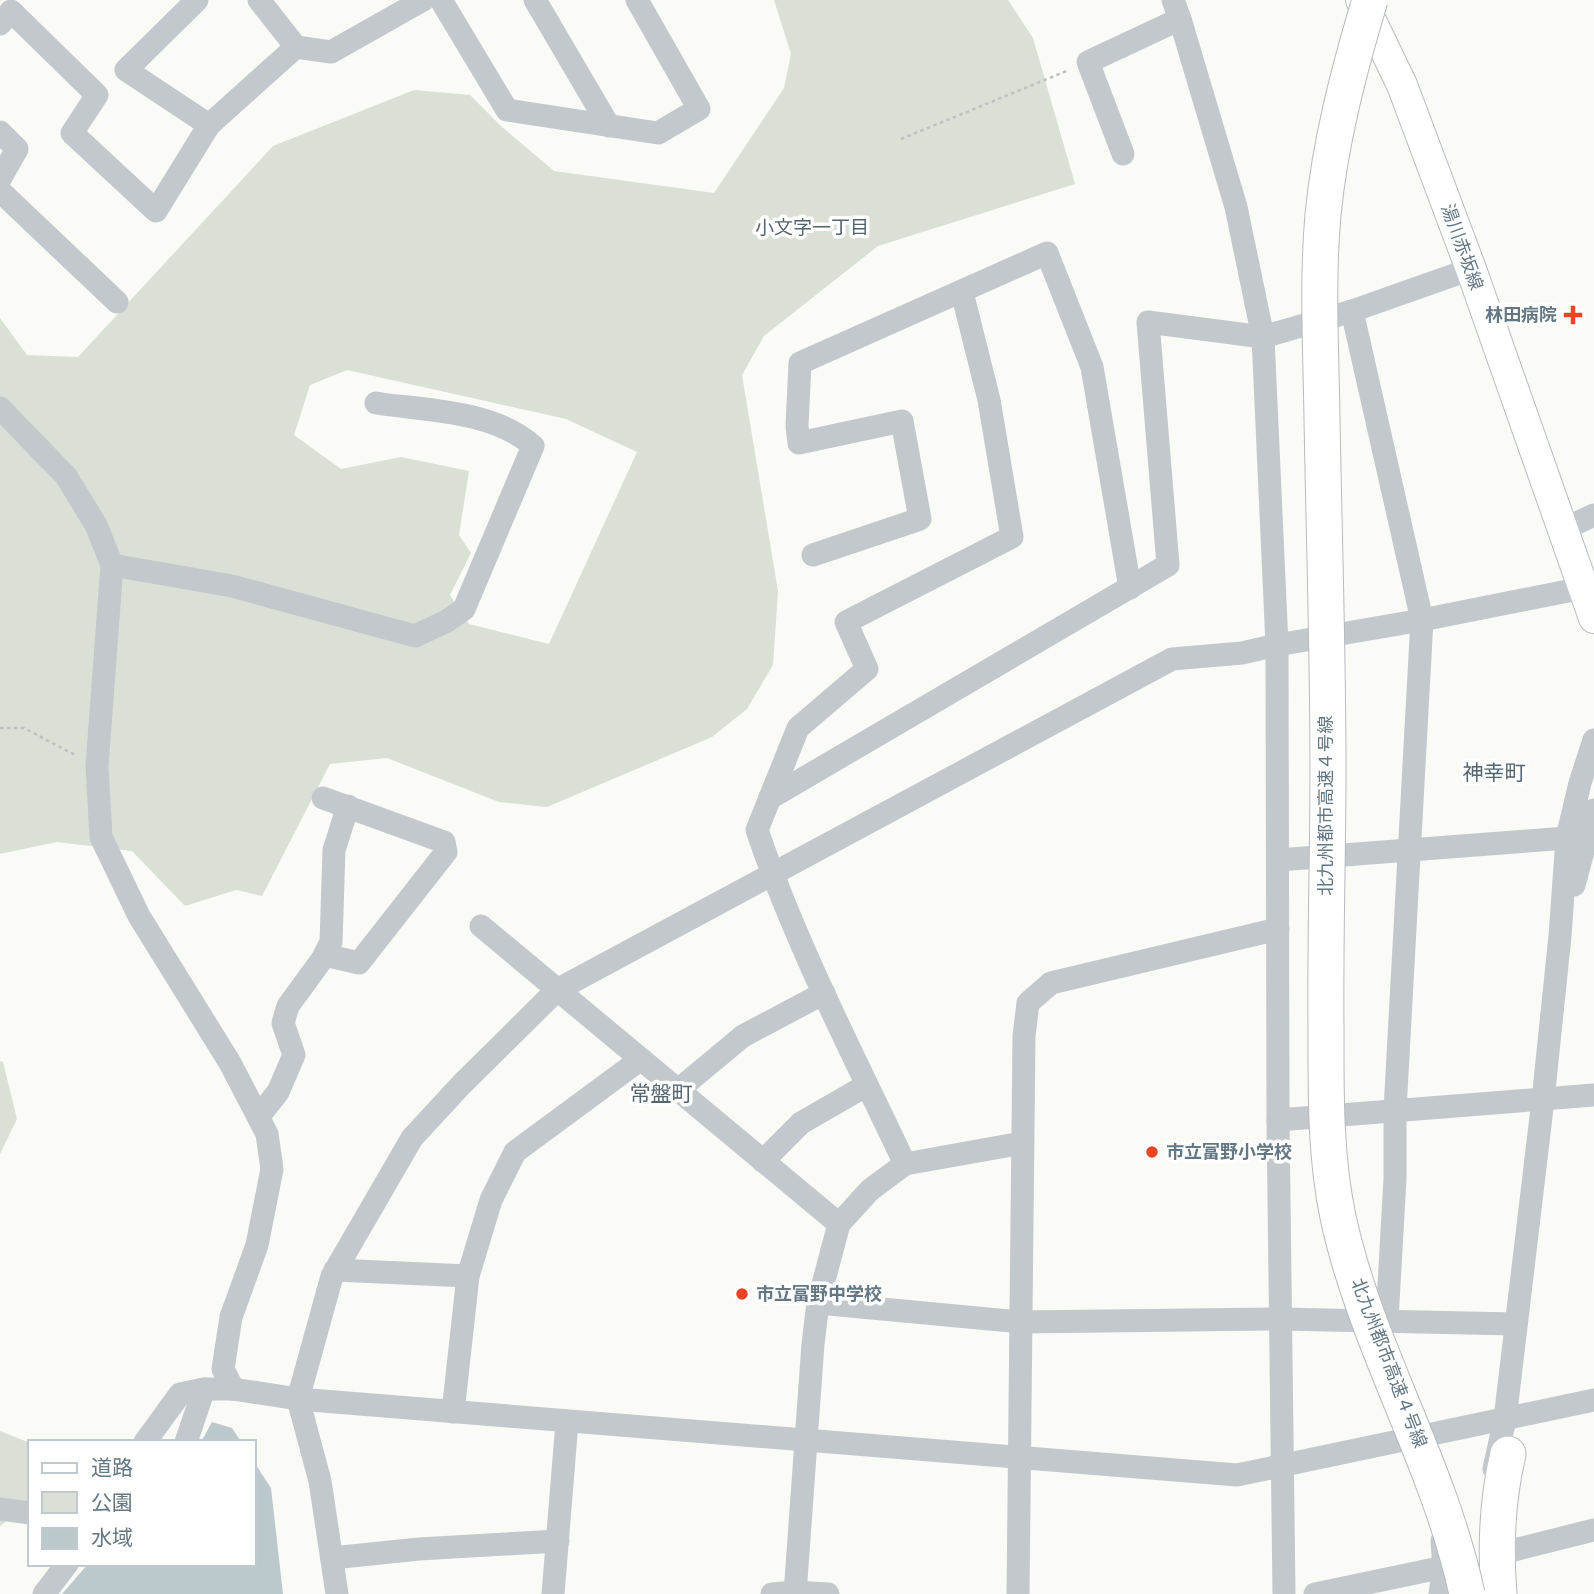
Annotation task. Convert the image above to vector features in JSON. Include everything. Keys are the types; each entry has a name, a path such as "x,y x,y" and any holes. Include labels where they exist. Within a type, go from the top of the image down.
{"highway":[{"name":"北九州都市高速４号線","path":"1347,0 1333,44 1315,125 1303,214 1300,281 1304,603 1304,1091 1310,1172 1329,1261 1353,1334 1426,1520 1445,1581"},
{"name":"北九州都市高速４号線","path":"1370,0 1336,128 1323,215 1320,306 1328,768 1325,975 1328,1147 1338,1214 1349,1259 1373,1329 1446,1513 1467,1594"},
{"path":"1508,1454 1501,1482 1503,1551 1510,1594"},
{"path":"1467,1594 1487,1512"}],"main road":[{"name":"湯川赤坂線","path":"1360,0 1402,85 1471,269 1594,618"}],"street":[{"path":"197,0 126,70 209,125"},
{"path":"262,1 296,47 331,52 423,0"},
{"path":"441,0 507,110 658,133 699,109 637,0"},
{"path":"535,0 609,126"},
{"path":"1123,154 1088,62 1180,7 1236,207 1263,337 1277,645 1278,1120 1284,1594"},
{"path":"0,24 11,11 97,95 72,133 156,211 209,125 296,47"},
{"path":"0,132 17,149 0,179"},
{"path":"0,191 117,302"},
{"path":"813,555 920,519 902,421 799,443 797,426 800,363 1047,253 1092,367 1130,588"},
{"path":"769,798 1168,565 1148,322 1263,337 1352,311 1471,269"},
{"path":"905,1164 772,876 757,830 798,728 867,669 846,622 1012,537 989,400 962,292"},
{"path":"1352,311 1422,620 1395,1110 1395,1179 1387,1320"},
{"path":"112,565 232,586 415,636 447,621 464,609 533,446 518,433 473,417 376,403"},
{"path":"0,408 66,476 96,525 112,565 97,766 101,837 139,916 230,1063 267,1133 272,1169 257,1245 231,1317 223,1369 233,1389"},
{"path":"1564,529 1594,515"},
{"path":"337,1594 320,1481 298,1399 335,1270 412,1138 557,990 1172,659 1242,653 1583,588"},
{"path":"1594,740 1567,838 1543,1100 1505,1419 1496,1451 1487,1512 1503,1551 1594,1530"},
{"path":"323,798 444,842 446,852 359,963 325,955"},
{"path":"259,1116 278,1092 294,1055 283,1023 288,1006 325,955 331,942 334,850 348,806"},
{"path":"1560,936 1592,820"},
{"path":"1278,860 1567,838"},
{"path":"481,926 839,1224"},
{"path":"1018,1594 1022,1143 1024,1036 1028,1003 1051,983 1278,929"},
{"path":"678,1090 743,1036 824,993"},
{"path":"453,1412 468,1276 491,1200 515,1152 641,1059"},
{"path":"763,1161 801,1124 867,1085"},
{"path":"1278,1120 1594,1095"},
{"path":"828,1594 787,1593 818,1303 839,1224 870,1190 905,1164 1022,1143"},
{"path":"335,1270 468,1276"},
{"path":"818,1303 1020,1322 1280,1319 1515,1324"},
{"path":"188,1440 204,1389"},
{"path":"146,1440 180,1394 204,1389 233,1389 298,1399 1237,1475 1594,1400"},
{"path":"1505,1419 1508,1454"},
{"path":"554,1594 567,1422"},
{"path":"1409,1438 1443,1542 1445,1581 1440,1594"},
{"path":"0,1509 28,1513"},
{"path":"332,1558 419,1549 558,1541"},
{"path":"44,1594 65,1566"},
{"path":"1315,1594 1445,1581"}],"path":[{"path":"901,139 1088,62"},
{"path":"0,728 24,728 97,766"}],"green space":[{"path":"774,0 1008,0 1033,38 1075,184 878,246 764,336 742,375 778,591 773,665 747,709 712,737 547,807 499,802 387,758 330,764 262,896 236,890 185,906 132,851 57,842 0,854 0,318 27,355 78,357 273,146 414,90 470,95 501,126 554,171 714,193 784,88 791,54","holes":["347,370 566,419 637,452 549,644 469,624 450,595 471,553 459,535 469,471 401,457 341,469 294,435 310,385"]},
{"path":"0,1061 3,1062 17,1119 0,1154"},
{"path":"0,1431 28,1442 28,1506 0,1526"}],"water":[{"path":"212,1422 232,1428 240,1440 202,1440"},
{"path":"256,1465 271,1488 283,1594 62,1594 86,1566 256,1566"}],"place":[{"name":"林田病院","path":"1573,315"},
{"name":"市立富野小学校","path":"1152,1152"},
{"name":"市立富野中学校","path":"742,1294"}],"district":[{"name":"小文字一丁目","path":"812,227"},
{"name":"神幸町","path":"1494,773"},
{"name":"常盤町","path":"661,1094"}]}
